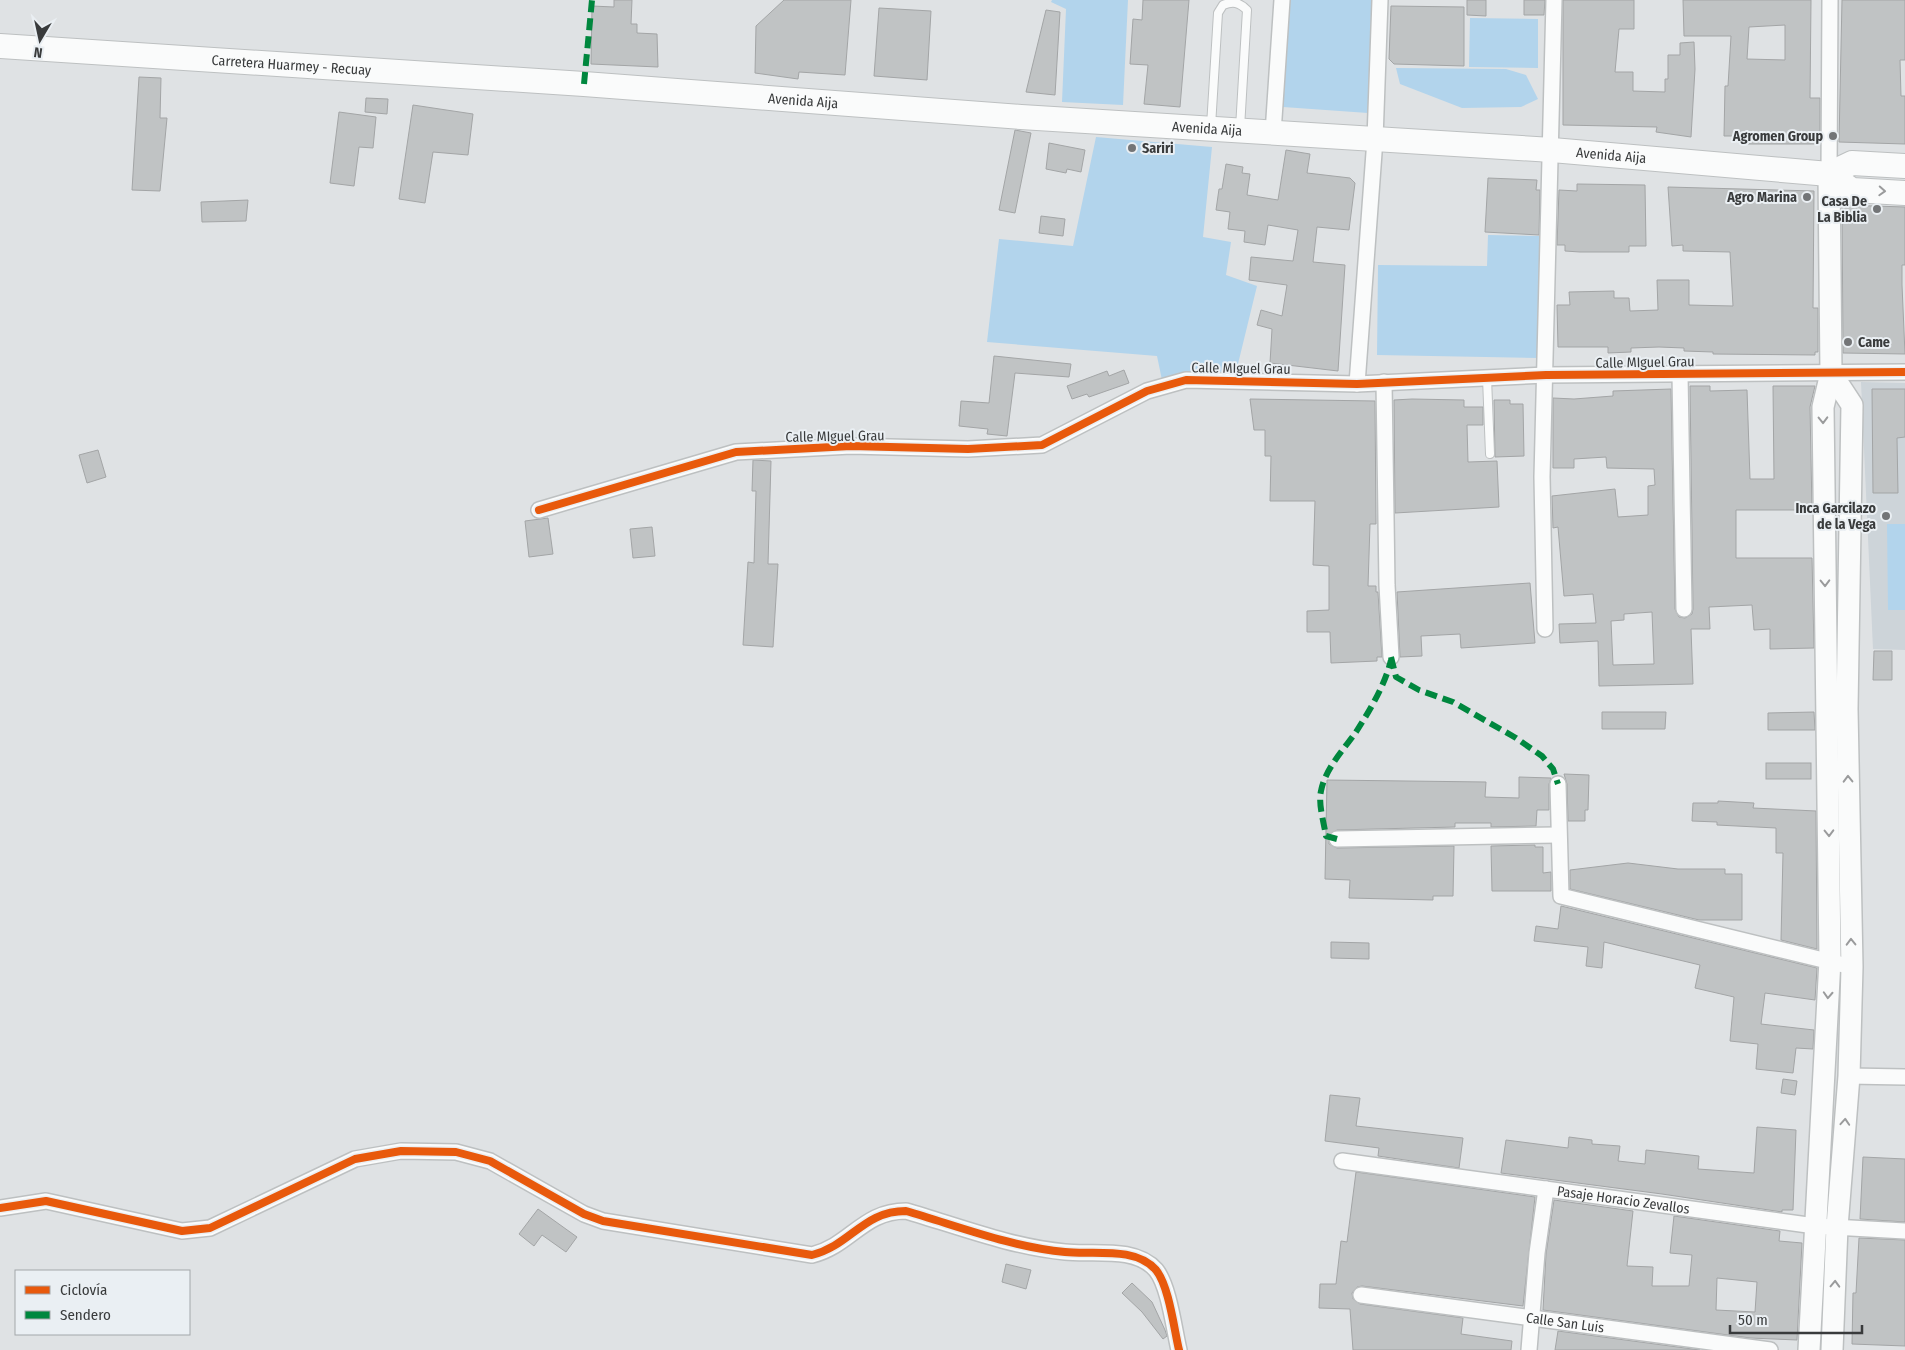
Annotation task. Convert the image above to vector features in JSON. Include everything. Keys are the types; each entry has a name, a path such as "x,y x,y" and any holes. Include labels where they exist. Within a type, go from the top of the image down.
{"main road":[{"name":"Carretera Huarmey - Recuay","path":"0,46 584,84"},
{"name":"Avenida Aija","path":"584,84 1274,133 1552,150 1829,174 1852,190 1905,193"},
{"path":"1809,1350 1830,960 1823,407 1831,372 1829,174 1852,163 1905,166"},
{"path":"1831,372 1852,405 1847,708 1852,967 1849,1076 1837,1227 1832,1350"}],"street":[{"path":"1274,133 1282,0"},
{"path":"1357,384 1375,139 1380,0"},
{"path":"1545,629 1542,477 1552,150 1554,0"},
{"path":"1829,174 1830,0"},
{"name":"Calle MIguel Grau","path":"539,510 736,452 851,446 968,449 1042,445 1147,391 1186,380 1357,384 1546,375 1905,372"},
{"path":"1680,374 1684,609"},
{"path":"1384,382 1387,585 1391,657"},
{"path":"1558,784 1561,896 1830,960 1852,967"},
{"path":"1338,839 1558,835"},
{"path":"1849,1076 1905,1077"},
{"path":"0,1208 46,1201 182,1231 210,1228 355,1159 401,1151 456,1152 490,1161 584,1214 603,1221 812,1255 829,1250 868,1221 890,1211 906,1211 1033,1248 1066,1252 1123,1254 1142,1260 1156,1270 1163,1283 1179,1350"},
{"name":"Pasaje Horacio Zevallos","path":"1342,1161 1815,1226 1905,1231"},
{"path":"1529,1350 1537,1253 1546,1188"},
{"name":"Calle San Luis","path":"1361,1295 1770,1350"}],"lane":[{"path":"1211,128 1218,13 1223,5 1231,2 1240,3 1247,10 1240,130"},
{"path":"1487,378 1490,454"}],"shaded area":[{"path":"1052,0 1128,0 1123,105 1062,102 1066,9 1051,2"},
{"path":"1290,0 1372,0 1368,113 1283,107"},
{"path":"1470,18 1538,19 1538,68 1469,67"},
{"path":"1396,68 1506,69 1526,75 1538,99 1521,107 1462,108 1400,84"},
{"path":"1096,137 1212,147 1203,237 1231,242 1226,275 1257,286 1237,368 1214,376 1162,380 1157,356 987,342 999,239 1073,246"},
{"path":"1488,235 1540,236 1538,358 1377,355 1378,265 1487,266"},
{"name":"Inca Garcilazo de la Vega","path":"1861,382 1905,383 1905,650 1873,649"},
{"path":"1887,524 1905,524 1905,610 1888,610"}],"building":[{"path":"614,0 632,0 631,24 637,24 637,33 657,34 658,67 591,64 592,6 614,7"},
{"path":"784,0 851,0 845,75 799,72 798,79 755,73 756,26"},
{"path":"1143,0 1189,0 1180,107 1144,104 1148,65 1130,64 1133,19 1142,20"},
{"path":"1467,0 1486,0 1486,16 1467,15"},
{"path":"1524,0 1545,0 1544,15 1524,15"},
{"path":"1563,0 1634,0 1634,29 1619,29 1615,72 1633,72 1633,91 1665,92 1665,79 1668,79 1668,55 1680,55 1680,43 1694,42 1695,69 1691,137 1656,132 1657,127 1563,125"},
{"path":"1683,0 1811,0 1810,98 1820,98 1820,141 1816,140 1816,144 1743,144 1743,136 1724,136 1725,86 1728,86 1731,36 1684,36","holes":["1785,25 1785,60 1747,59 1749,27"]},
{"path":"1842,0 1905,0 1905,60 1900,60 1901,96 1905,96 1905,144 1839,142"},
{"path":"1391,6 1464,7 1464,66 1394,64 1389,59"},
{"path":"879,8 931,11 927,80 874,76"},
{"path":"1046,10 1060,12 1055,95 1026,92"},
{"path":"139,77 161,78 160,118 167,118 160,191 132,190"},
{"path":"366,98 388,99 387,114 365,112"},
{"path":"413,105 473,114 468,155 433,152 425,203 399,199"},
{"path":"339,112 376,117 373,148 359,147 354,186 330,183"},
{"path":"1015,130 1031,133 1015,213 999,210"},
{"path":"1049,143 1085,150 1081,172 1067,169 1066,173 1046,169"},
{"path":"1286,150 1310,154 1307,173 1350,178 1355,183 1349,230 1317,227 1313,262 1345,265 1338,371 1270,363 1272,329 1257,325 1261,310 1282,316 1287,285 1249,280 1251,257 1293,261 1298,230 1268,225 1265,245 1244,242 1245,231 1228,229 1230,212 1216,210 1219,189 1222,189 1226,164 1243,167 1242,173 1250,174 1247,195 1278,200"},
{"path":"1488,178 1537,180 1536,190 1540,190 1539,235 1485,232"},
{"path":"1577,184 1645,185 1646,246 1629,246 1629,252 1580,252 1565,251 1565,245 1557,245 1559,190 1577,191"},
{"path":"1668,187 1814,191 1813,308 1818,308 1818,352 1815,352 1815,355 1713,354 1713,352 1684,351 1684,348 1659,347 1631,348 1631,352 1608,353 1608,347 1558,347 1557,305 1570,305 1569,292 1614,291 1614,298 1629,298 1630,311 1658,310 1657,280 1689,280 1689,305 1733,306 1730,252 1683,251 1683,245 1672,246"},
{"path":"248,200 246,221 202,222 201,202"},
{"path":"1842,205 1905,207 1905,265 1902,265 1902,285 1905,354 1843,353"},
{"path":"1041,216 1065,219 1063,236 1039,233"},
{"path":"994,356 1071,364 1069,377 1015,373 1007,436 987,434 988,429 959,426 961,401 989,403"},
{"path":"1124,370 1129,383 1089,397 1087,394 1072,399 1067,386 1107,371 1109,376"},
{"path":"1690,386 1710,386 1710,391 1747,390 1750,479 1774,479 1773,386 1815,386 1810,407 1812,510 1736,510 1736,558 1812,558 1814,648 1770,649 1770,629 1754,630 1752,605 1709,607 1710,629 1691,629 1693,684 1599,686 1598,641 1560,643 1559,624 1596,623 1593,594 1564,596 1558,527 1553,528 1552,496 1615,489 1618,517 1648,515 1648,486 1655,485 1654,469 1607,468 1606,457 1574,459 1574,468 1553,468 1553,398 1574,399 1613,396 1613,391 1671,389 1675,609 1679,617 1685,618 1692,614","holes":["1652,612 1654,664 1613,665 1611,621 1624,620 1624,614"]},
{"path":"1872,389 1905,389 1905,437 1897,438 1898,493 1873,493"},
{"path":"1250,399 1375,401 1376,524 1370,524 1368,586 1376,586 1376,592 1378,592 1382,657 1377,657 1377,661 1331,663 1330,632 1307,632 1307,611 1329,610 1329,566 1313,565 1315,501 1270,501 1271,456 1265,456 1265,430 1254,430"},
{"path":"1394,400 1464,400 1464,407 1483,407 1483,425 1467,425 1468,462 1497,461 1499,507 1395,513"},
{"path":"1494,400 1510,400 1510,404 1523,404 1524,456 1495,457"},
{"path":"98,450 106,477 87,483 79,455"},
{"path":"753,460 771,461 768,564 778,564 773,647 743,645 748,562 754,563 756,491 752,491"},
{"path":"548,518 553,554 529,557 525,521"},
{"path":"652,527 655,556 633,558 630,529"},
{"path":"1530,583 1535,643 1461,648 1460,634 1421,636 1422,656 1400,657 1397,592"},
{"path":"1874,651 1892,651 1892,680 1873,680"},
{"path":"1602,712 1666,712 1665,729 1602,729"},
{"path":"1814,712 1815,730 1768,730 1768,713"},
{"path":"1766,763 1811,763 1811,779 1766,779"},
{"path":"1564,774 1589,775 1588,810 1585,810 1585,821 1568,821 1567,784"},
{"path":"1519,777 1551,778 1549,784 1549,810 1537,810 1536,826 1491,827 1491,823 1455,823 1455,827 1337,830 1329,835 1329,844 1337,848 1454,846 1453,896 1433,896 1433,900 1349,898 1350,880 1325,879 1327,780 1486,782 1485,797 1519,798"},
{"path":"1718,801 1754,803 1753,808 1816,811 1817,949 1781,940 1783,853 1776,853 1776,828 1717,825 1717,822 1692,821 1693,803 1718,803"},
{"path":"1535,845 1535,847 1543,847 1543,873 1551,872 1551,891 1492,891 1491,846"},
{"path":"1628,863 1678,869 1725,869 1725,874 1742,874 1742,920 1699,920 1570,889 1570,870"},
{"path":"1561,906 1817,968 1815,1000 1765,993 1761,1024 1814,1030 1813,1049 1796,1048 1793,1073 1756,1069 1758,1044 1730,1041 1734,997 1695,988 1700,965 1604,942 1602,968 1586,966 1588,947 1534,941 1536,926 1558,929"},
{"path":"1331,942 1369,943 1369,959 1331,958"},
{"path":"1783,1079 1797,1081 1795,1095 1781,1093"},
{"path":"1330,1095 1360,1098 1356,1126 1463,1138 1459,1168 1378,1156 1379,1148 1325,1141"},
{"path":"1757,1127 1796,1130 1793,1210 1782,1210 1782,1212 1501,1173 1506,1140 1568,1148 1569,1137 1592,1140 1592,1144 1620,1146 1618,1161 1645,1164 1646,1150 1699,1156 1698,1169 1754,1173"},
{"path":"1863,1157 1905,1159 1905,1222 1860,1219"},
{"path":"1356,1172 1535,1197 1523,1306 1362,1286 1357,1287 1352,1293 1353,1299 1360,1304 1463,1318 1461,1334 1512,1341 1511,1350 1353,1350 1350,1309 1319,1308 1320,1284 1336,1284 1341,1241 1347,1242"},
{"path":"1554,1200 1633,1211 1627,1266 1653,1267 1652,1286 1689,1286 1692,1255 1670,1253 1674,1216 1780,1231 1779,1241 1802,1243 1797,1340 1750,1338 1543,1310 1546,1254","holes":["1717,1278 1757,1282 1755,1312 1716,1310"]},
{"path":"538,1209 577,1237 566,1252 542,1235 534,1246 519,1234"},
{"path":"1859,1238 1905,1240 1905,1346 1852,1344 1853,1293 1856,1293"},
{"path":"1006,1264 1031,1270 1026,1289 1002,1282"},
{"path":"1132,1283 1152,1302 1167,1336 1163,1339 1142,1312 1122,1293"},
{"path":"1558,1331 1700,1350 1555,1350"}],"marked path":[{"path":"584,84 592,0"},
{"path":"1391,657 1396,677 1419,690 1453,702 1516,738 1542,756 1553,769 1558,784"},
{"path":"1337,839 1326,836 1320,802 1323,783 1331,767 1372,706 1385,679 1391,660"}],"cycle path":[{"path":"539,510 736,452 851,446 968,449 1042,445 1147,391 1186,380 1357,384 1546,375 1905,372"},
{"path":"0,1208 46,1201 182,1231 210,1228 355,1159 401,1151 456,1152 490,1161 584,1214 603,1221 812,1255 837,1244 879,1216 891,1212 906,1211 1025,1246 1065,1252 1113,1253 1137,1257 1147,1262 1161,1277 1168,1297 1179,1350"}],"place":[{"name":"Agromen Group","path":"1833,136"},
{"name":"Sariri","path":"1132,148"},
{"name":"Agro Marina","path":"1807,197"},
{"name":"Casa De La Biblia","path":"1877,209"},
{"name":"Came","path":"1848,342"},
{"name":"Inca Garcilazo de la Vega","path":"1886,516"}]}
